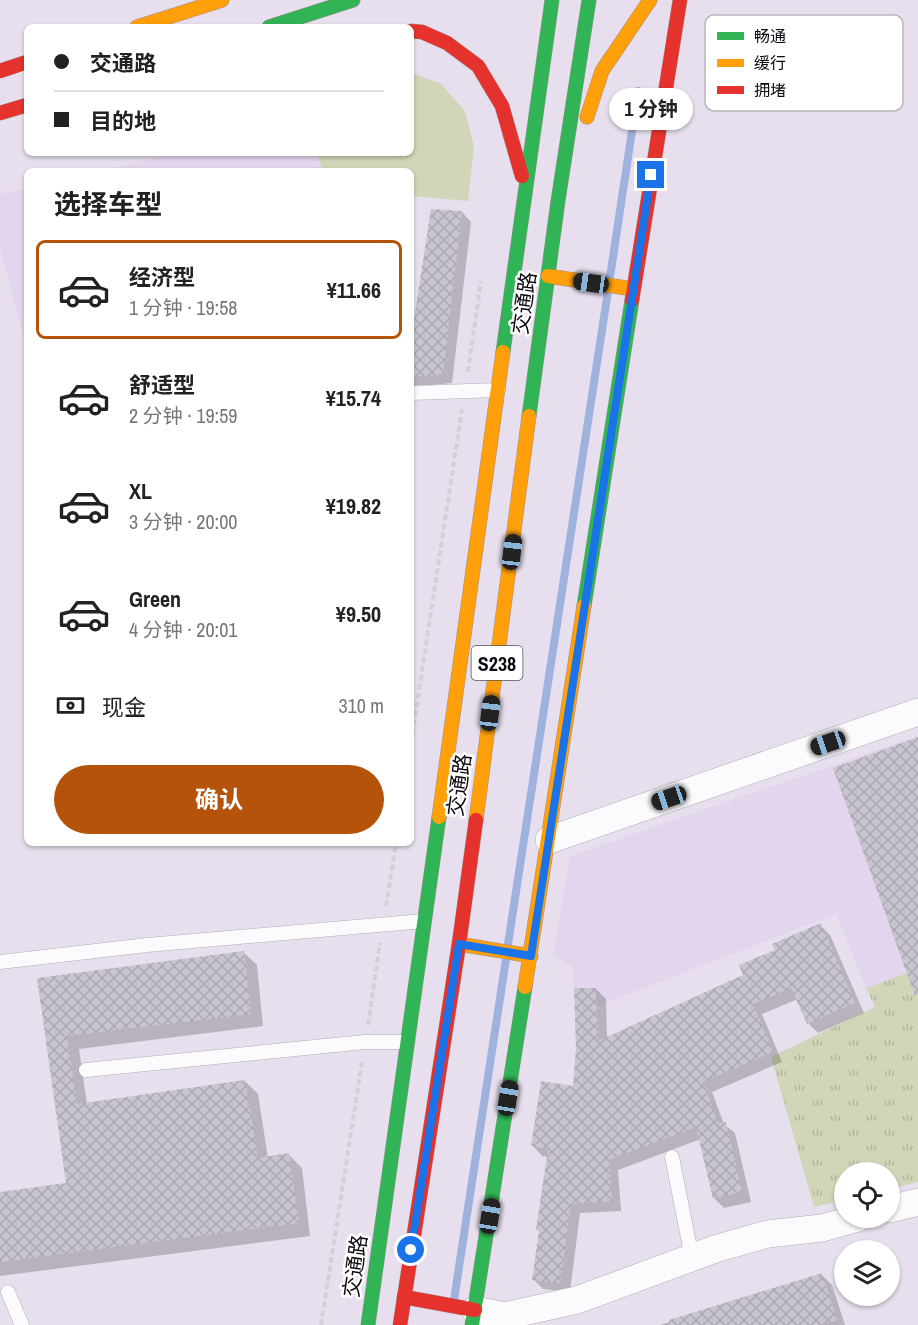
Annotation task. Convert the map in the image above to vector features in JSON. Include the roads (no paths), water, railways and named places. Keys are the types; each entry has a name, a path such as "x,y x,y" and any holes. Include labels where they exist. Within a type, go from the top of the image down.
{"main road":[{"path":"146,24 222,0"},
{"path":"278,24 353,0"},
{"name":"交通路","path":"368,1325 552,0"},
{"name":"交通路","path":"400,1325 459,944 558,201 589,0"},
{"path":"558,201 602,71 650,0"},
{"path":"404,1297 473,1318 680,0"},
{"path":"414,31 447,42 478,66 502,106 525,192"},
{"path":"0,71 24,63"},
{"path":"0,113 24,106"},
{"path":"548,276 633,289"},
{"path":"459,944 531,956"}],"street":[{"path":"549,840 918,712"},
{"path":"900,1206 918,1202"},
{"path":"473,1318 547,1315 578,1300 692,1258 768,1234 834,1225"}],"lane":[{"path":"414,393 498,390"},
{"path":"0,962 147,945 424,921"},
{"path":"86,1070 365,1042 407,1042"},
{"path":"672,1157 692,1258"},
{"path":"9,1292 22,1325"}],"waterway":[{"path":"610,277 638,91"},
{"path":"508,944 608,291"},
{"path":"454,1300 506,959"}]}
